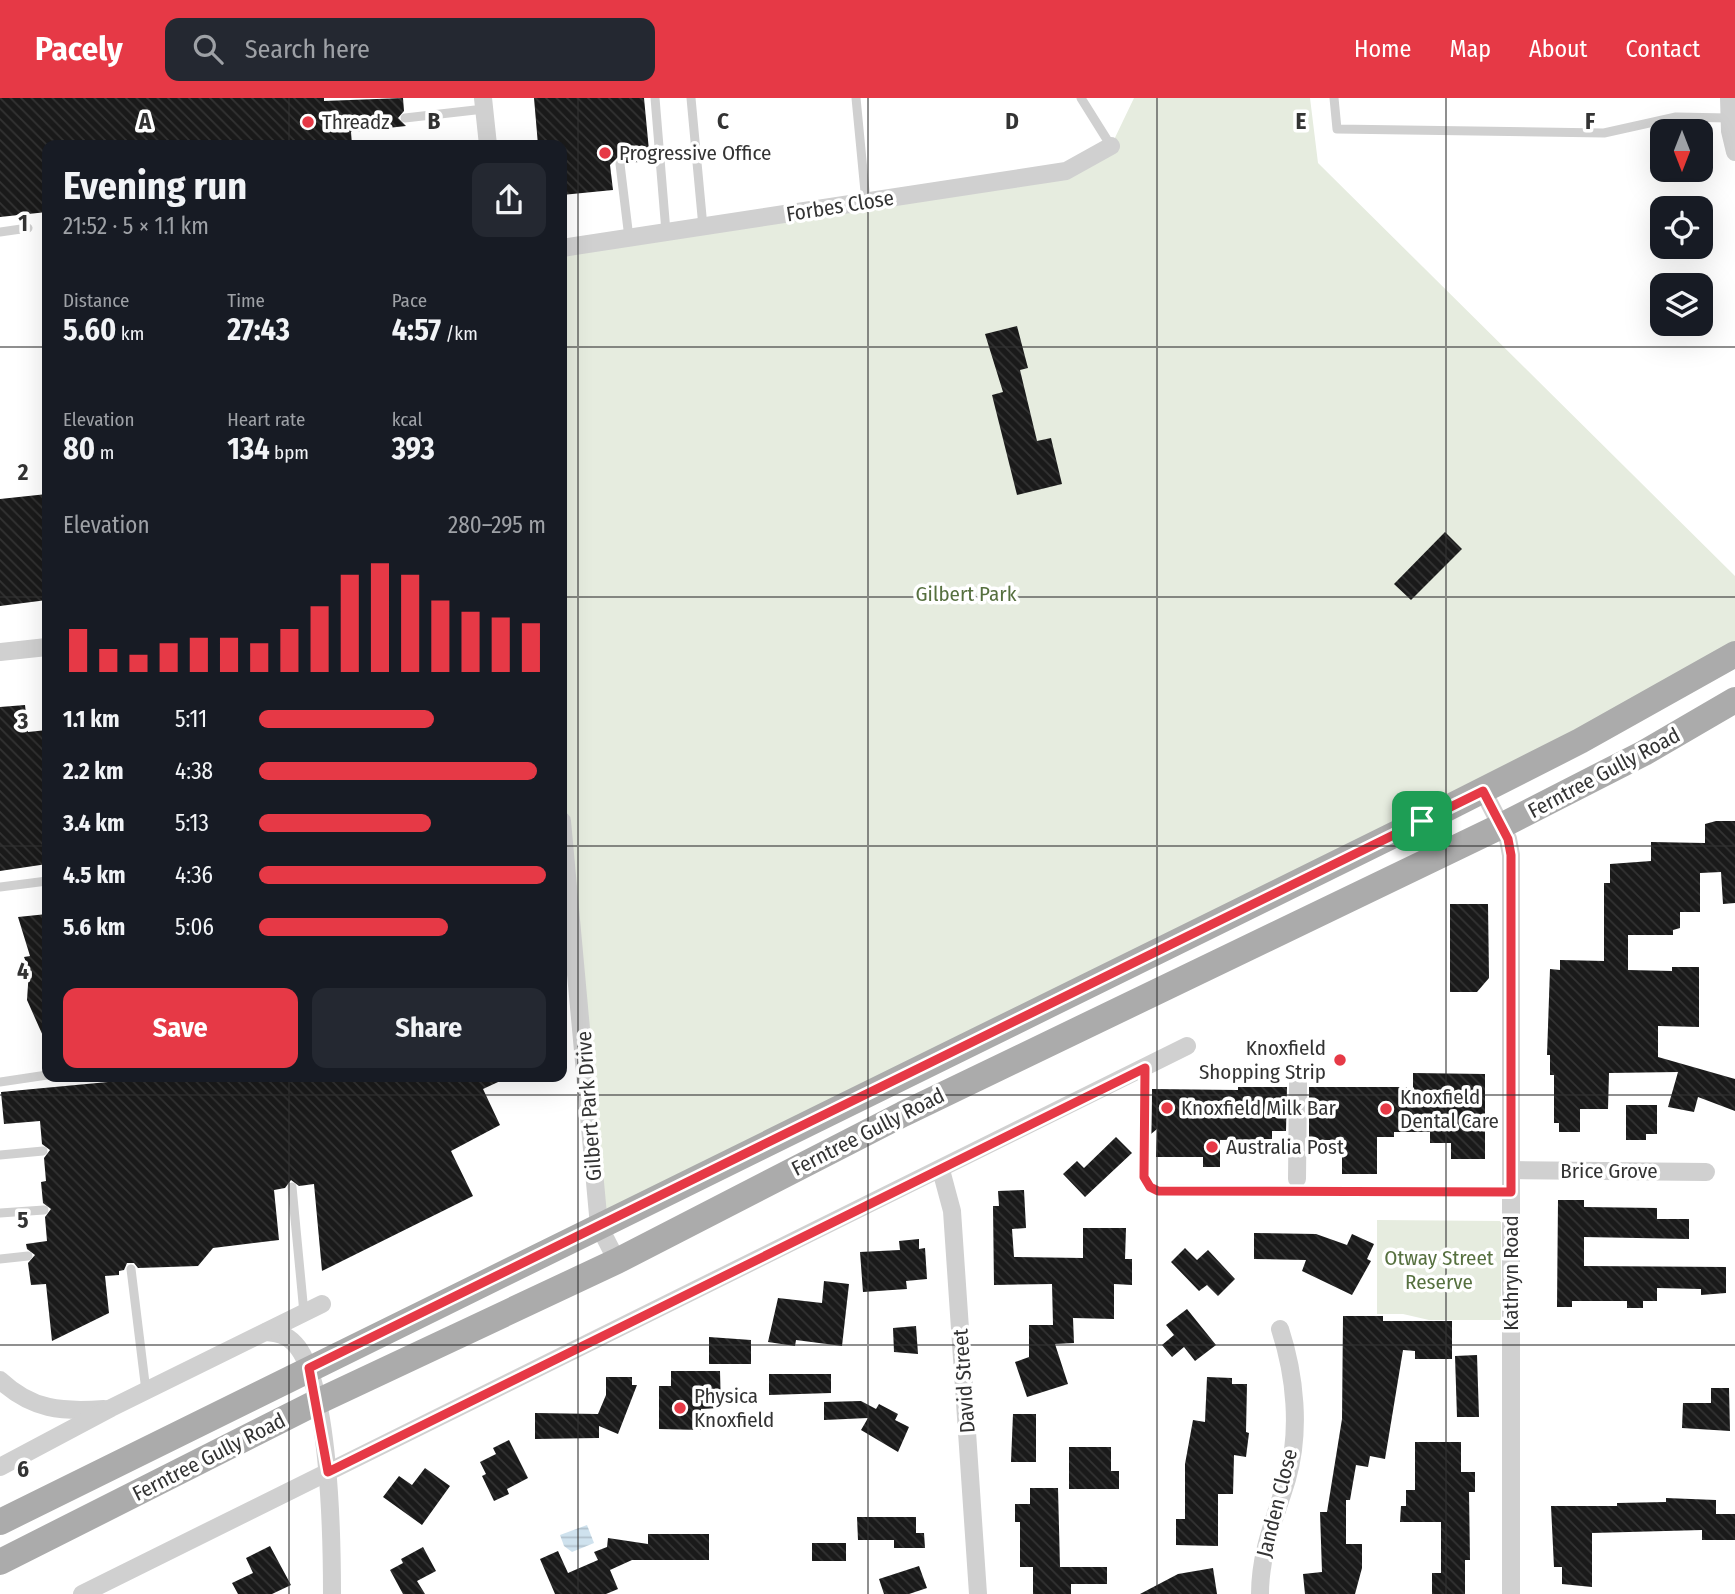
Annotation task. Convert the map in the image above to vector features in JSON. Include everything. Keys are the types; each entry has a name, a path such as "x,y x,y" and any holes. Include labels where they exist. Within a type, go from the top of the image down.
{"main road":[{"name":"Ferntree Gully Road","path":"0,1522 1483,791 1735,654"},
{"name":"Ferntree Gully Road","path":"1,1559 317,1402 617,1261 903,1114 1168,984 1501,827 1644,753 1735,701"},
{"path":"1152,953 1168,984"}],"street":[{"path":"1729,98 1729,118 1735,152"},
{"path":"484,104 484,140"},
{"name":"Forbes Close","path":"567,247 1066,171 1111,146"},
{"path":"0,652 42,648"},
{"name":"Kathryn Road","path":"1483,791 1508,839 1511,863 1511,1594"},
{"name":"Gilbert Park Drive","path":"567,880 598,1226 617,1261"},
{"path":"82,1594 941,1170 1186,1046"},
{"path":"1297,1179 1298,1083"},
{"name":"David Street","path":"941,1170 952,1211 978,1594"},
{"name":"Brice Grove","path":"1511,1170 1706,1171"},
{"path":"0,1467 111,1408 322,1304"},
{"name":"Janden Close","path":"1259,1594 1262,1555 1287,1478 1292,1451 1292,1372 1280,1329"},
{"path":"266,1332 288,1338 297,1346 309,1368 317,1402 332,1508 332,1594"},
{"path":"0,1380 35,1405 51,1409 111,1408"}],"lane":[{"path":"655,98 666,233"},
{"path":"691,98 703,227"},
{"path":"856,98 866,202"},
{"path":"1081,98 1111,146"},
{"path":"1334,98 1337,129 1604,132 1676,117 1729,118"},
{"path":"405,118 484,104"},
{"path":"621,164 629,238"},
{"path":"0,232 29,228"},
{"path":"0,887 42,882"},
{"path":"1145,1068 1144,1177 1150,1187 1164,1192 1511,1192"},
{"path":"0,1082 42,1075"},
{"path":"0,1155 43,1151"},
{"path":"292,1187 304,1313"},
{"path":"0,1213 44,1210"},
{"path":"0,1259 28,1256"},
{"path":"131,1269 146,1391"}],"green space":[{"name":"Gilbert Park","path":"1134,98 1310,98 1318,163 1735,576 1735,654 599,1226 567,876 567,247 1066,171 1111,146"},
{"name":"Otway Street Reserve","path":"1377,1220 1501,1221 1501,1320 1429,1320 1403,1314 1377,1314"}],"water":[{"path":"587,1525 594,1543 572,1552 564,1546 560,1535"}],"building":[{"path":"0,98 324,98 324,101 403,98 404,111 398,118 406,126 351,132 352,140 42,140 42,213 0,217"},
{"name":"Progressive Office","path":"534,98 644,98 650,161 627,163 618,157 610,165 613,190 567,195 567,140 538,140"},
{"path":"1017,326 1028,368 1020,370 1037,441 1051,438 1062,484 1017,495 992,395 1003,392 985,334"},
{"path":"42,495 42,601 0,606 0,499"},
{"path":"1445,532 1462,549 1411,600 1394,584"},
{"path":"25,705 28,732 42,731 42,865 0,871 0,707"},
{"path":"1735,821 1735,903 1723,904 1721,872 1700,873 1700,912 1680,912 1680,928 1673,930 1673,935 1628,935 1628,970 1672,971 1672,967 1699,967 1699,1027 1658,1026 1658,1057 1735,1079 1735,1111 1698,1097 1694,1112 1668,1107 1678,1072 1609,1073 1608,1109 1580,1109 1580,1132 1559,1132 1559,1123 1554,1123 1554,1075 1550,1075 1550,1055 1547,1055 1550,969 1560,970 1560,960 1604,961 1604,883 1610,883 1610,864 1651,861 1651,842 1705,843 1705,824"},
{"path":"1450,904 1488,904 1489,978 1477,992 1450,992"},
{"path":"42,915 42,1034 27,1000 29,970 24,957 30,956 18,917"},
{"path":"1413,1073 1485,1074 1485,1159 1451,1159 1451,1143 1430,1143 1430,1132 1394,1132 1394,1137 1377,1137 1377,1174 1342,1174 1342,1148 1330,1148 1330,1140 1309,1140 1309,1087 1413,1087"},
{"path":"108,1082 498,1082 483,1089 500,1125 451,1151 473,1196 322,1271 314,1184 299,1186 291,1180 285,1188 274,1190 279,1240 213,1248 198,1266 138,1268 134,1263 127,1263 124,1270 119,1271 119,1275 105,1276 109,1313 52,1341 46,1284 31,1285 28,1263 35,1255 27,1249 26,1244 47,1241 45,1217 51,1209 43,1203 41,1182 46,1181 44,1158 50,1150 42,1144 40,1121 4,1124 1,1092"},
{"path":"1238,1087 1287,1087 1286,1131 1272,1131 1272,1139 1220,1140 1220,1167 1203,1167 1203,1157 1156,1157 1157,1129 1151,1134 1152,1089 1238,1090"},
{"path":"1626,1105 1657,1105 1657,1134 1646,1134 1646,1140 1626,1140"},
{"path":"1116,1137 1132,1153 1085,1197 1063,1174 1077,1161 1084,1168"},
{"path":"1024,1190 1026,1228 1012,1229 1014,1257 1083,1258 1083,1228 1126,1228 1125,1259 1132,1259 1132,1285 1114,1284 1114,1319 1073,1318 1074,1343 1055,1344 1068,1384 1027,1397 1015,1362 1029,1357 1029,1325 1053,1325 1052,1284 994,1285 993,1206 999,1206 998,1191"},
{"path":"1558,1200 1584,1200 1584,1207 1657,1208 1657,1219 1689,1219 1689,1239 1584,1237 1584,1266 1726,1267 1726,1293 1701,1295 1701,1289 1657,1288 1657,1301 1643,1301 1643,1308 1627,1308 1627,1301 1572,1301 1572,1307 1557,1307"},
{"path":"1254,1233 1316,1234 1347,1245 1352,1234 1374,1244 1367,1259 1371,1261 1352,1295 1302,1271 1306,1260 1254,1259"},
{"path":"919,1239 919,1249 925,1248 927,1279 906,1281 907,1289 863,1292 860,1252 900,1250 899,1241"},
{"path":"1185,1248 1197,1260 1208,1250 1235,1279 1218,1296 1207,1285 1199,1291 1171,1262"},
{"path":"824,1281 849,1284 842,1346 796,1340 795,1346 768,1342 778,1298 822,1303"},
{"path":"1187,1309 1216,1345 1195,1361 1184,1347 1172,1357 1162,1345 1174,1335 1166,1325"},
{"path":"1343,1316 1383,1316 1383,1321 1452,1321 1452,1359 1415,1359 1415,1351 1403,1350 1385,1459 1370,1456 1368,1467 1356,1465 1350,1500 1346,1500 1346,1544 1362,1544 1362,1568 1355,1594 1305,1594 1303,1574 1322,1572 1320,1512 1327,1512 1342,1419"},
{"path":"916,1326 918,1354 894,1352 893,1328"},
{"path":"709,1337 751,1340 751,1364 709,1364"},
{"path":"1477,1355 1479,1417 1457,1417 1455,1356"},
{"name":"Physica Knoxfield","path":"671,1371 720,1371 721,1408 701,1409 701,1430 659,1429 659,1386 671,1386"},
{"path":"769,1374 831,1374 831,1393 769,1395"},
{"path":"606,1377 632,1377 632,1385 637,1385 618,1434 599,1426 599,1438 535,1439 535,1413 598,1414 606,1395"},
{"path":"1207,1377 1232,1378 1232,1384 1247,1384 1246,1432 1249,1433 1246,1457 1234,1455 1233,1494 1218,1494 1218,1546 1176,1545 1176,1519 1185,1519 1185,1464 1193,1420 1205,1422"},
{"path":"1711,1388 1729,1388 1730,1431 1682,1428 1683,1403 1711,1403"},
{"path":"861,1401 876,1409 879,1404 898,1414 895,1420 909,1427 898,1452 861,1430 868,1418 824,1420 824,1402"},
{"path":"1013,1414 1036,1414 1036,1462 1011,1462"},
{"path":"509,1440 528,1478 507,1489 509,1494 494,1501 482,1476 486,1474 480,1462 496,1454 493,1448"},
{"path":"1415,1442 1461,1442 1461,1472 1475,1472 1475,1492 1469,1492 1470,1560 1465,1560 1465,1594 1432,1594 1432,1573 1441,1573 1441,1522 1400,1522 1401,1506 1406,1506 1406,1490 1415,1490"},
{"path":"1069,1447 1111,1447 1111,1471 1119,1471 1119,1489 1069,1489"},
{"path":"425,1468 450,1486 422,1525 383,1497 399,1476 412,1485"},
{"path":"1030,1488 1058,1488 1060,1567 1107,1567 1107,1584 1071,1584 1071,1594 1033,1594 1033,1567 1020,1567 1020,1522 1015,1522 1015,1504 1030,1504"},
{"path":"1666,1498 1716,1500 1716,1514 1735,1514 1735,1540 1702,1540 1702,1530 1592,1533 1592,1587 1562,1584 1562,1567 1554,1567 1551,1506 1617,1506 1617,1503 1666,1502"},
{"path":"857,1517 916,1517 916,1533 924,1533 925,1548 894,1548 894,1540 858,1540"},
{"path":"648,1534 709,1534 709,1560 632,1560 610,1570 618,1589 606,1594 555,1594 540,1559 558,1551 568,1573 598,1560 594,1552 607,1547 608,1538 648,1544"},
{"path":"812,1543 846,1543 846,1561 812,1561"},
{"path":"270,1546 291,1585 272,1594 238,1594 232,1583 253,1573 246,1558"},
{"path":"423,1547 436,1571 417,1581 425,1594 403,1594 390,1570 403,1563 401,1559"},
{"path":"919,1566 927,1588 909,1594 884,1594 879,1579"},
{"path":"1213,1568 1217,1594 1140,1594 1178,1574"}],"place":[{"name":"Threadz","path":"308,122"},
{"name":"Progressive Office","path":"605,153"},
{"name":"Knoxfield Shopping Strip","path":"1340,1060"},
{"name":"Knoxfield Milk Bar","path":"1167,1108"},
{"name":"Knoxfield Dental Care","path":"1386,1109"},
{"name":"Australia Post","path":"1212,1147"},
{"name":"Physica Knoxfield","path":"680,1408"}],"route":[{"path":"1483,791 1508,839 1511,863 1511,1192 1158,1191 1147,1184 1144,1177 1145,1068 328,1472 309,1368 1422,821 1483,791"}]}
